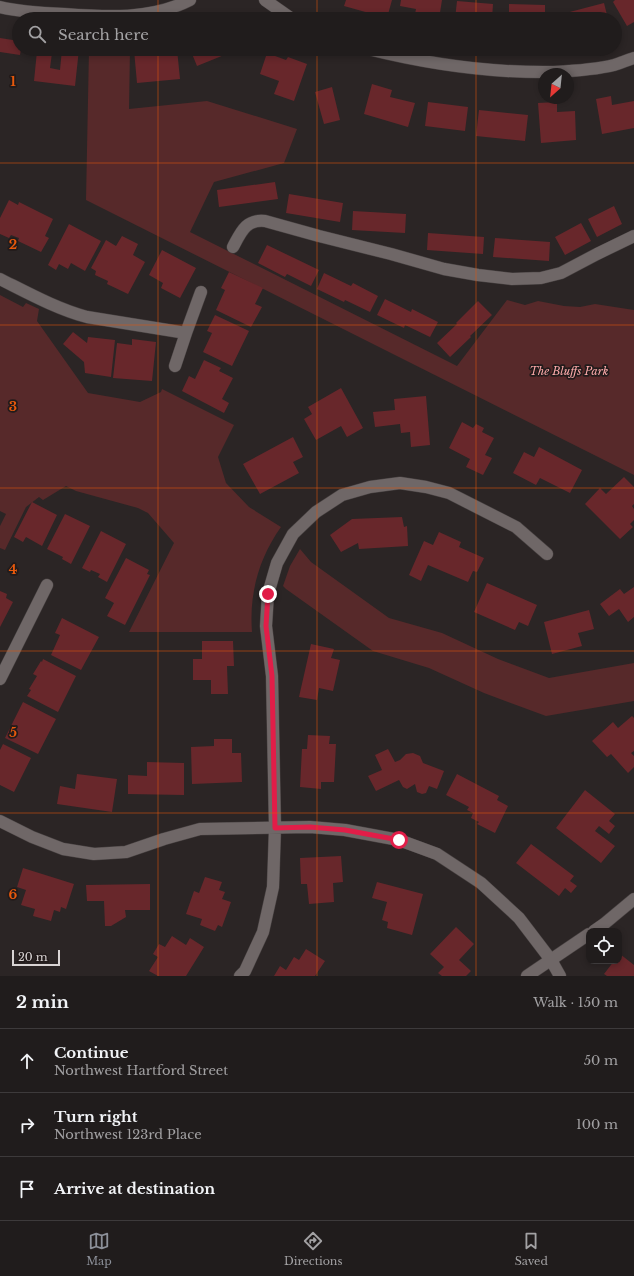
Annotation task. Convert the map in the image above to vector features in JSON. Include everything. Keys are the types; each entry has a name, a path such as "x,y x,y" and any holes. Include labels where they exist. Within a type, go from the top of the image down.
{"street":[{"path":"157,12 179,6 190,0"},
{"path":"265,0 282,12"},
{"path":"0,7 19,11 37,12"},
{"path":"400,56 447,65 489,70 532,72 576,71 612,65 634,58"},
{"path":"233,247 242,231 249,224 257,220 391,254 444,270 526,280 561,273 634,236"},
{"path":"0,279 74,314 186,333"},
{"path":"176,366 201,292"},
{"path":"240,976 244,971 263,932 273,887 275,828 272,676 266,626 268,594 277,563 293,534 316,512 342,495 370,487 400,483 426,487 449,493 516,528 547,554"},
{"path":"0,679 47,585"},
{"path":"0,821 32,837 63,849 94,854 126,852 200,829 310,827 345,830 399,840 437,854 481,882 519,918 551,960 560,976"},
{"path":"598,928 634,899"},
{"path":"527,976 586,936"}],"green space":[{"name":"The Bluffs Park","path":"89,56 130,56 129,109 207,101 297,129 284,163 214,182 190,232 457,366 507,300 525,305 538,301 564,306 580,307 595,304 634,310 634,475 86,200"},
{"path":"0,295 23,307 26,303 39,309 37,321 88,393 140,402 161,392 162,389 234,425 218,457 226,483 249,507 281,527 267,551 257,576 252,604 252,632 129,632 174,543 148,513 138,508 76,491 66,486 43,500 39,497 26,507 5,550 0,548 0,526 6,514 0,511"},
{"path":"300,549 311,562 389,618 442,633 498,659 549,678 634,663 634,701 546,716 484,693 429,668 373,651 283,586 290,566"}],"building":[{"path":"346,0 392,0 389,12 366,12 344,6"},
{"path":"401,0 442,0 440,12 415,12 416,9 400,6"},
{"path":"615,0 634,0 634,22 627,26 622,17 622,12 619,12 613,2"},
{"path":"457,1 493,4 492,12 456,12"},
{"path":"604,3 606,12 570,12"},
{"path":"509,4 545,5 545,12 509,12"},
{"path":"0,38 12,40 12,54 0,52"},
{"path":"36,56 52,56 50,68 60,70 61,56 78,56 75,86 34,81"},
{"path":"135,56 178,56 180,79 137,83"},
{"path":"193,56 222,56 197,66"},
{"path":"266,56 275,56 286,60 288,57 307,64 294,101 274,94 279,81 260,74"},
{"path":"372,84 392,90 390,97 415,103 408,127 364,114"},
{"path":"332,87 340,120 324,124 315,92"},
{"path":"611,96 612,105 634,101 634,128 602,134 596,99"},
{"path":"428,102 468,107 465,131 425,126"},
{"path":"538,104 557,104 557,112 575,111 576,140 541,143"},
{"path":"479,110 528,115 525,141 476,136"},
{"path":"275,182 278,199 219,207 217,190"},
{"path":"289,194 343,203 340,222 286,213"},
{"path":"9,200 18,205 19,202 53,219 45,236 49,238 41,252 18,241 19,238 11,235 9,238 0,234 0,218"},
{"path":"614,206 622,224 597,237 588,219"},
{"path":"353,211 406,214 405,233 352,230"},
{"path":"581,223 591,241 565,255 555,237"},
{"path":"69,224 101,241 85,271 71,263 68,269 59,264 56,270 48,265"},
{"path":"428,233 484,237 483,254 427,250"},
{"path":"122,236 138,244 133,255 145,262 128,294 107,284 108,281 95,275 96,271 91,268 106,240 116,246"},
{"path":"495,238 550,242 549,261 493,257"},
{"path":"267,245 319,270 311,286 287,274 285,277 258,263"},
{"path":"162,250 196,268 180,298 161,288 163,283 149,275"},
{"path":"229,272 263,288 255,304 262,307 251,327 216,310 225,290 221,288"},
{"path":"324,273 351,286 353,283 378,296 370,312 317,289"},
{"path":"385,299 411,312 412,309 438,322 430,337 405,325 404,328 377,315"},
{"path":"478,301 492,315 450,357 437,343"},
{"path":"215,315 249,331 232,366 203,352 212,333 207,331"},
{"path":"73,332 87,343 88,337 115,340 111,377 85,373 84,362 63,344"},
{"path":"132,339 156,342 152,381 113,378 117,343 132,345"},
{"path":"204,360 221,368 219,371 233,378 222,399 229,403 224,413 182,391 189,376 195,379"},
{"path":"341,388 363,428 347,437 341,426 316,440 304,419 312,414 308,407"},
{"path":"426,396 430,445 411,447 410,432 401,433 400,424 375,427 373,412 395,410 394,399"},
{"path":"462,422 473,428 476,424 484,428 482,432 494,438 485,455 492,458 483,475 466,467 470,459 449,448"},
{"path":"293,437 303,457 293,462 299,473 260,494 243,464"},
{"path":"539,447 582,470 570,493 540,478 536,485 513,473 524,452 534,457"},
{"path":"624,477 634,487 634,504 632,506 634,509 634,520 630,524 633,527 620,539 585,504 600,488 606,494"},
{"path":"32,502 57,515 42,546 26,537 23,542 14,537"},
{"path":"65,514 90,526 71,564 62,559 63,557 47,549"},
{"path":"402,517 404,527 407,526 408,546 359,549 358,543 341,552 330,535 352,519"},
{"path":"101,531 126,544 107,582 98,577 100,574 91,570 90,572 82,568"},
{"path":"439,532 461,542 459,547 484,558 477,572 473,571 468,582 428,565 421,581 409,575 424,541 433,545"},
{"path":"126,558 149,570 147,574 150,575 125,625 107,616 114,603 105,598"},
{"path":"487,583 537,605 528,626 519,622 515,630 474,612"},
{"path":"634,587 634,617 628,622 619,609 609,616 600,604 620,589 624,594"},
{"path":"0,591 7,594 6,598 13,602 0,627"},
{"path":"589,610 594,629 578,633 582,646 552,654 544,622"},
{"path":"62,618 99,637 81,670 51,655 60,635 55,633"},
{"path":"202,641 233,641 234,666 227,666 228,694 211,694 211,680 193,680 193,659 202,659"},
{"path":"311,644 334,649 331,658 340,660 333,691 319,688 317,700 299,697"},
{"path":"43,659 76,676 58,712 27,696 31,690 29,689 37,676 33,674"},
{"path":"23,702 56,719 38,754 5,738"},
{"path":"632,716 634,718 634,751 631,753 634,756 634,767 628,773 611,754 607,757 592,741 613,722 618,728"},
{"path":"308,735 330,736 329,744 336,744 334,782 321,782 321,789 300,787 302,749 307,749"},
{"path":"214,739 232,739 232,753 241,753 242,782 192,784 191,747 214,746"},
{"path":"3,744 31,758 14,792 0,785 0,750"},
{"path":"388,749 395,762 400,760 406,754 413,753 420,756 423,763 444,771 437,789 429,786 426,793 422,794 417,792 415,784 407,789 403,787 399,780 376,791 368,776 382,770 375,755"},
{"path":"147,762 184,763 184,795 128,794 128,775 147,776"},
{"path":"77,774 117,779 112,812 57,804 60,786 75,789"},
{"path":"457,774 499,796 497,800 508,806 495,833 477,824 479,822 471,818 473,813 467,810 469,807 446,795"},
{"path":"585,790 615,814 609,821 615,826 609,834 599,826 595,831 615,846 601,863 556,828"},
{"path":"531,844 574,876 570,881 577,886 571,893 565,888 559,896 516,863"},
{"path":"341,856 343,882 333,883 334,902 309,904 307,884 301,884 300,858"},
{"path":"23,868 74,884 66,909 61,907 60,912 54,910 51,921 33,916 35,909 21,905 26,890 17,887"},
{"path":"205,877 222,882 219,890 225,892 222,899 231,902 222,927 218,925 215,931 200,925 202,919 186,914 194,891 199,893"},
{"path":"377,882 423,894 412,935 387,928 388,922 382,920 387,902 372,898"},
{"path":"150,884 150,910 125,910 126,917 111,926 105,926 104,901 87,901 86,885"},
{"path":"456,927 474,944 459,960 471,971 466,976 442,976 438,973 444,967 430,954"},
{"path":"172,936 186,945 190,938 204,947 186,976 158,976 149,971 158,957 153,954 159,944 165,947"},
{"path":"306,949 325,961 315,976 274,976 280,966 286,970 294,957 299,960"},
{"path":"622,956 634,965 634,976 607,976 604,974 612,964 622,964"}],"route":[{"path":"268,594 266,626 272,676 275,828 310,827 345,830 399,840"}]}
